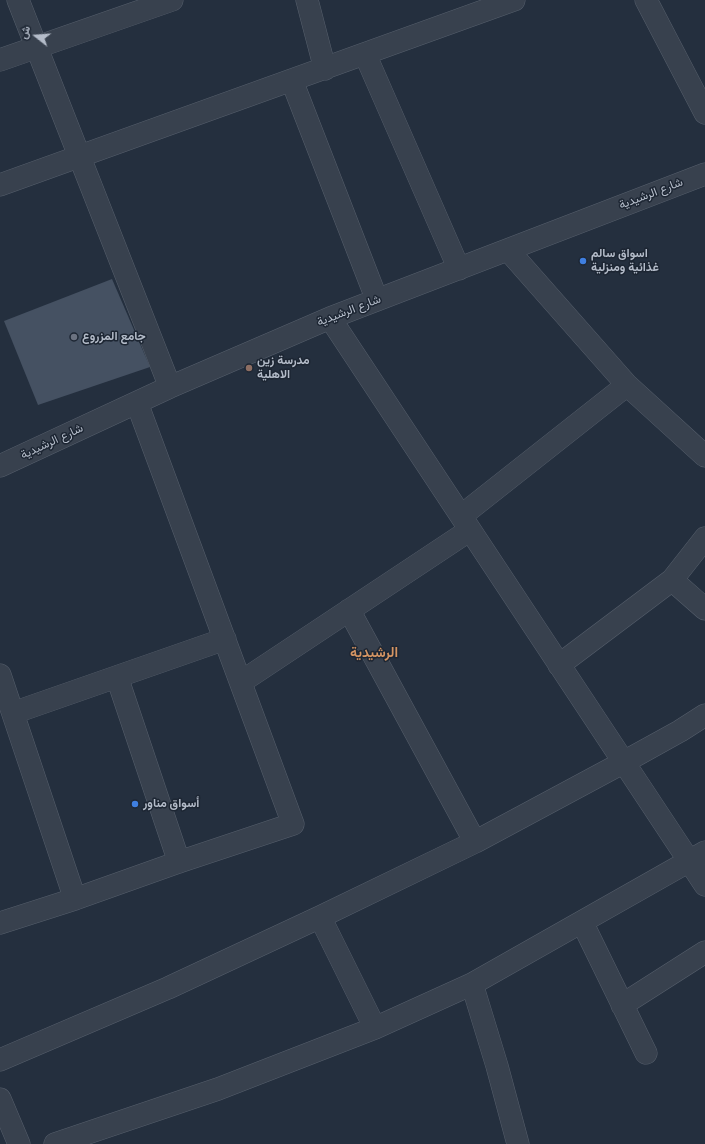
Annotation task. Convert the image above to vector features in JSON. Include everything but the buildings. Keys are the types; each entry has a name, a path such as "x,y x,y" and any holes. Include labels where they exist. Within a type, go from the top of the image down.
{"street":[{"path":"18,0 170,387"},
{"path":"0,60 172,0"},
{"path":"307,0 325,69"},
{"path":"0,185 325,69 487,5 514,0"},
{"path":"646,0 705,113"},
{"path":"365,54 459,269"},
{"path":"292,81 377,300"},
{"name":"شارع الرشيدية","path":"0,466 170,387 330,318 705,174"},
{"path":"508,250 627,385 705,456"},
{"path":"330,318 624,762 697,857 705,885"},
{"path":"241,682 350,610 465,523 627,385"},
{"path":"0,923 294,824 137,403"},
{"path":"559,665 672,580 705,538"},
{"path":"672,580 705,609"},
{"path":"350,610 474,842"},
{"path":"13,713 225,639"},
{"path":"0,675 75,899"},
{"path":"117,677 179,862"},
{"path":"0,1060 168,988 320,917 474,842 624,762 680,731 705,715"},
{"path":"55,1144 218,1089 375,1028 472,984 697,857"},
{"path":"320,917 375,1028"},
{"path":"582,922 646,1053"},
{"path":"622,1005 705,952"},
{"path":"472,984 497,1066 518,1144"},
{"path":"0,1099 18,1144"}],"place":[{"name":"اسواق سالم غذائية ومنزلية","path":"583,261"},
{"name":"جامع المزروع","path":"74,337"},
{"name":"مدرسة زين الاهلية","path":"249,368"},
{"name":"أسواق مناور","path":"135,804"}],"district":[{"name":"الرشيدية","path":"374,653"}]}
